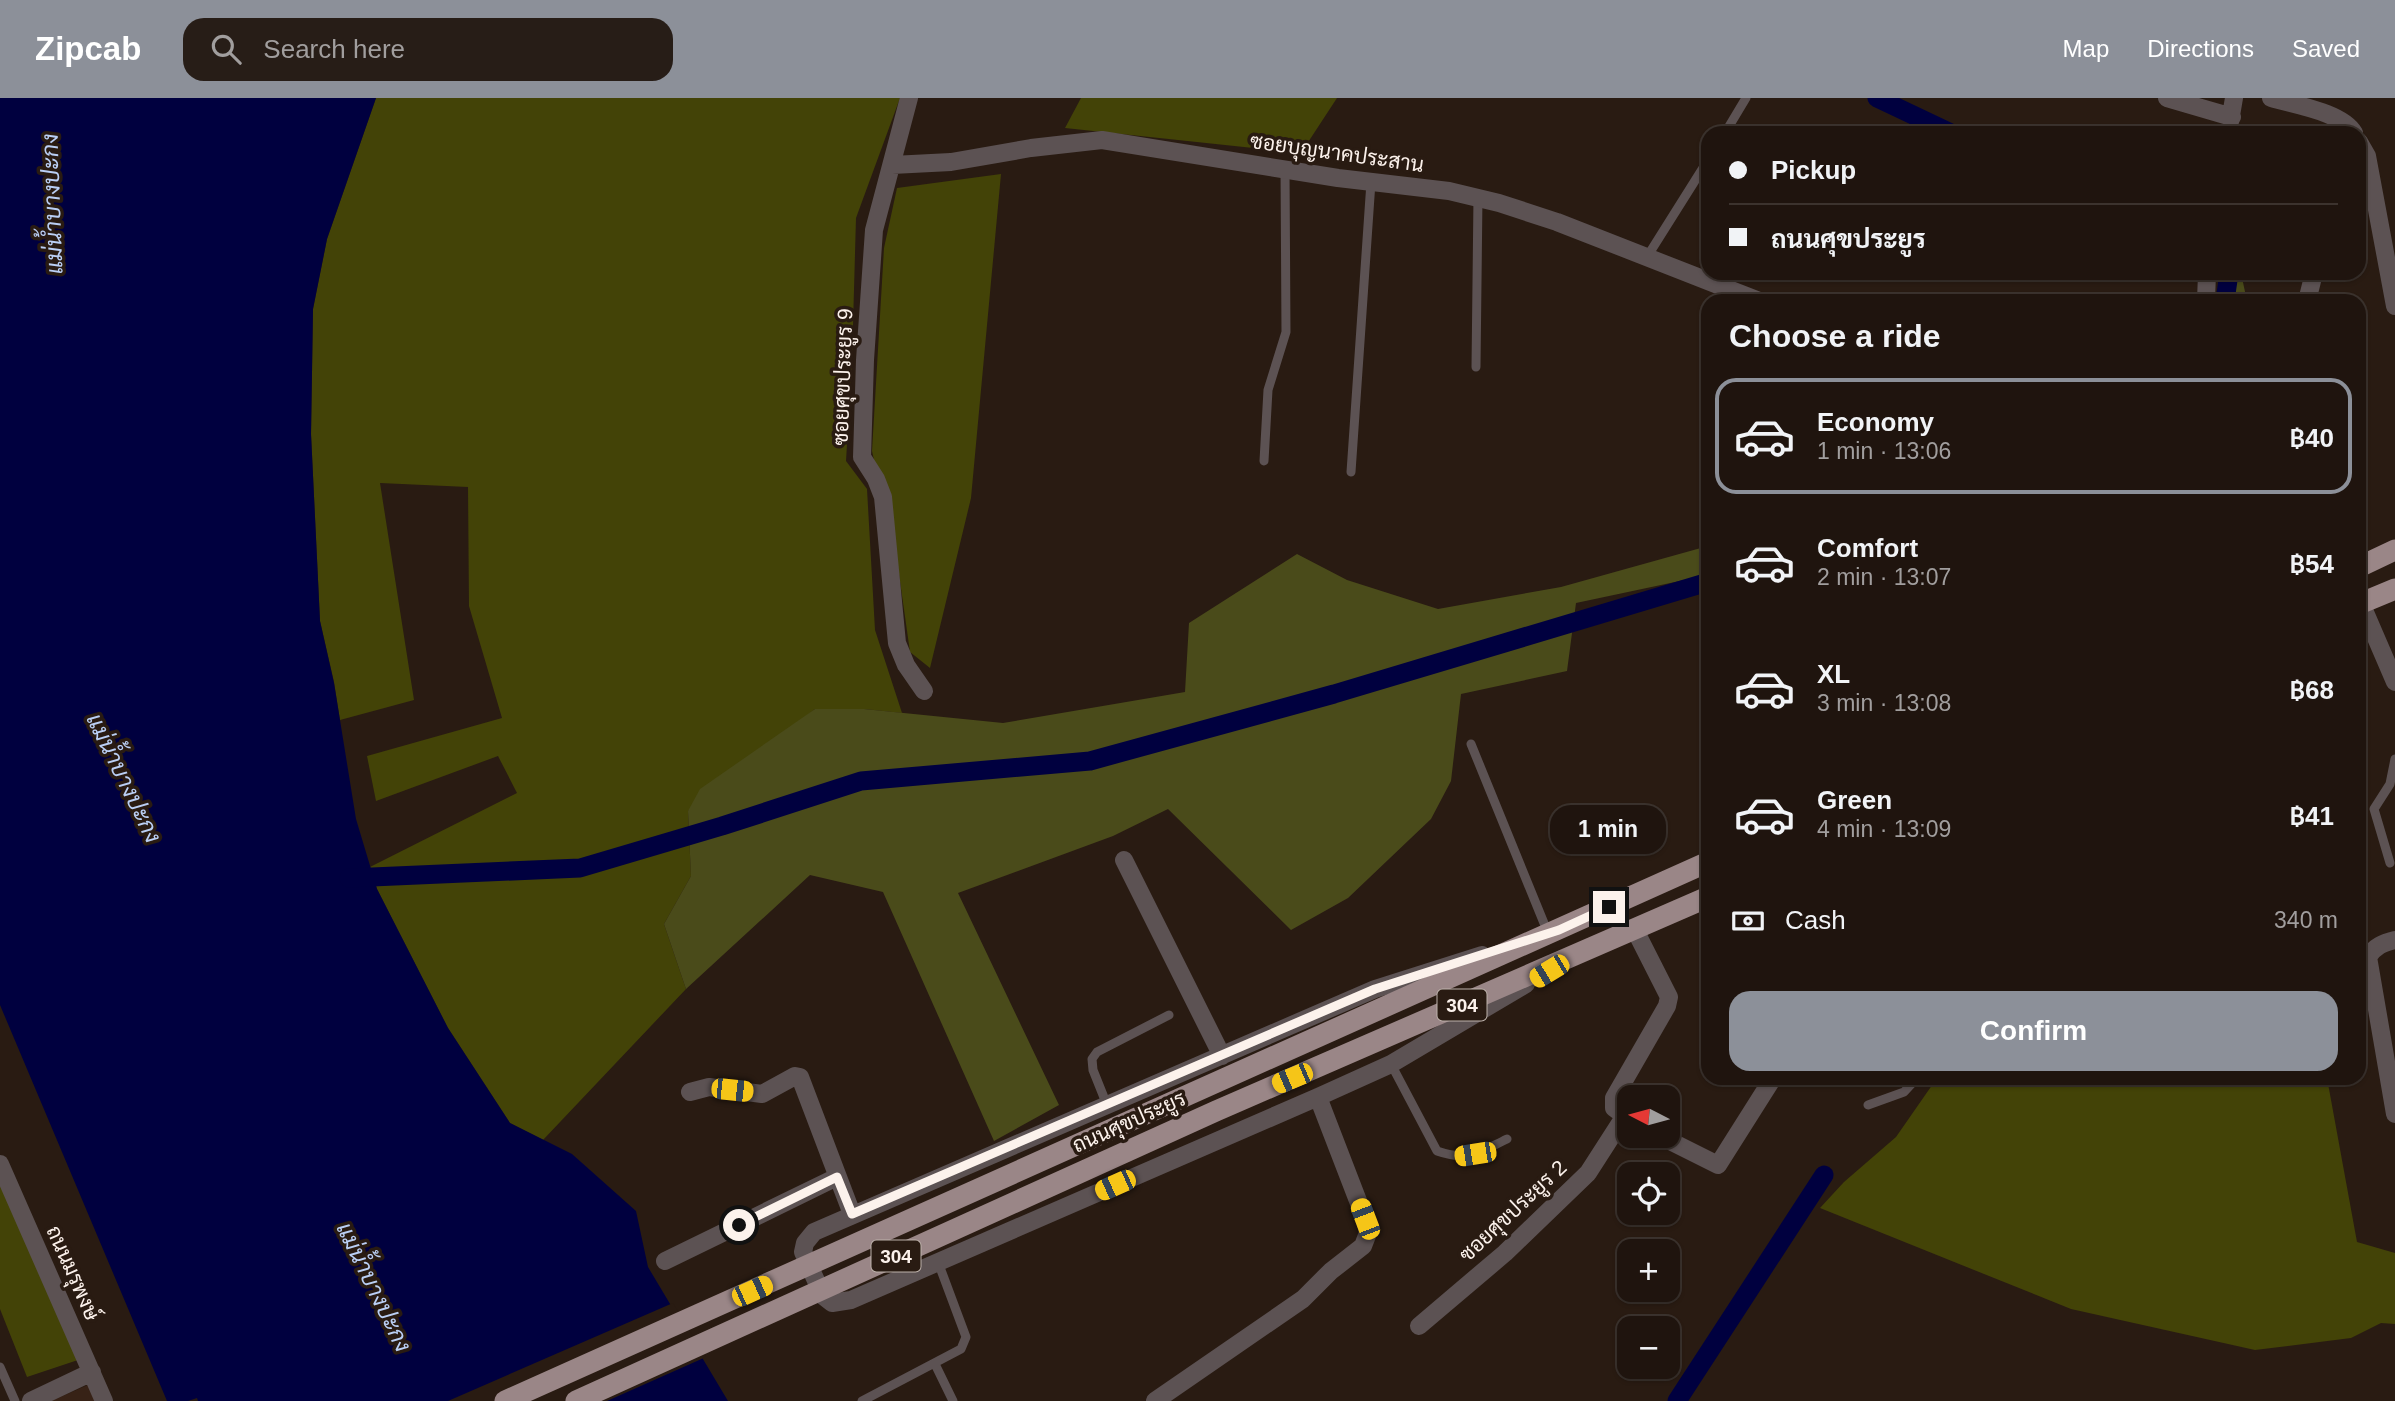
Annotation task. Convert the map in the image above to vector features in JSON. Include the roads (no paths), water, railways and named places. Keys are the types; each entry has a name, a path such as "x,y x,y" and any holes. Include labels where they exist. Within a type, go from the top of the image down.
{"main road":[{"path":"2366,562 2395,550"},
{"path":"2366,601 2395,589"},
{"name":"ถนนศุขประยูร","path":"505,1401 1701,865"},
{"name":"ถนนศุขประยูร","path":"576,1401 1216,1111 1701,900"},
{"name":"ถนนศุขประยูร","path":"513,1401 550,1382"}],"street":[{"name":"ซอยศุขประยูร 9","path":"909,98 874,230 864,360 862,457 877,479 883,497 897,643 906,665 924,691"},
{"path":"2167,98 2230,125 2234,98"},
{"path":"2271,98 2296,101 2332,115 2350,126"},
{"name":"ซอยบุญนาคประสาน","path":"892,165 951,162 1031,148 1102,140 1478,197 1557,222 1701,278"},
{"path":"2366,154 2395,306"},
{"name":"ซอยบุญนาคประสาน","path":"1706,280 1741,294"},
{"path":"2366,617 2395,682"},
{"path":"1124,860 1222,1056"},
{"name":"ซอยศุขประยูร 2","path":"1621,1085 1667,1006 1669,997 1634,928"},
{"path":"1554,932 1375,989 814,1232 805,1243 803,1252 823,1296 832,1303 851,1300 1391,1064 1572,957"},
{"path":"2395,940 2382,943 2373,949 2368,957 2391,1061 2395,1114"},
{"path":"690,1093 709,1087 762,1094 795,1076 800,1077 852,1214"},
{"path":"1680,1146 1718,1165 1769,1085"},
{"name":"ซอยศุขประยูร 2","path":"1617,1093 1614,1108 1617,1110"},
{"path":"1155,1401 1303,1299 1331,1271 1363,1246 1368,1233 1365,1219 1318,1097"},
{"name":"ซอยศุขประยูร 2","path":"1419,1326 1505,1253 1588,1172 1617,1132"},
{"name":"ถนนมรุพงษ์","path":"0,1164 104,1401"},
{"path":"665,1261 837,1177"},
{"path":"31,1401 92,1372"}],"lane":[{"path":"1729,126 1746,98"},
{"path":"1264,461 1268,390 1286,332 1285,169"},
{"path":"1647,257 1701,171"},
{"path":"1351,472 1371,182"},
{"path":"1476,367 1478,197"},
{"path":"2379,222 2395,232"},
{"path":"1471,744 1554,932"},
{"path":"2390,863 2374,809 2390,784 2395,759"},
{"path":"1107,1105 1093,1070 1092,1059 1097,1052 1169,1015"},
{"path":"1391,1064 1437,1151 1456,1157 1475,1154 1507,1139"},
{"path":"1868,1105 1904,1092 1910,1085"},
{"path":"862,1401 961,1349 966,1337 938,1262"},
{"path":"934,1364 953,1401"},
{"path":"0,1367 15,1401"}],"water":[{"name":"แม่น้ำบางปะกง","path":"0,98 376,98 327,239 313,309 311,434 320,621 334,683 356,819 377,889 448,1028 510,1123 572,1154 636,1211 648,1267 728,1401 198,1401 197,1398 167,1401 0,1005"}],"waterway":[{"path":"1877,98 1936,126"},
{"path":"2226,294 2228,280"},
{"path":"349,878 580,868 861,781 1090,761 1334,694 1701,584"},
{"path":"1677,1401 1824,1175"}]}
